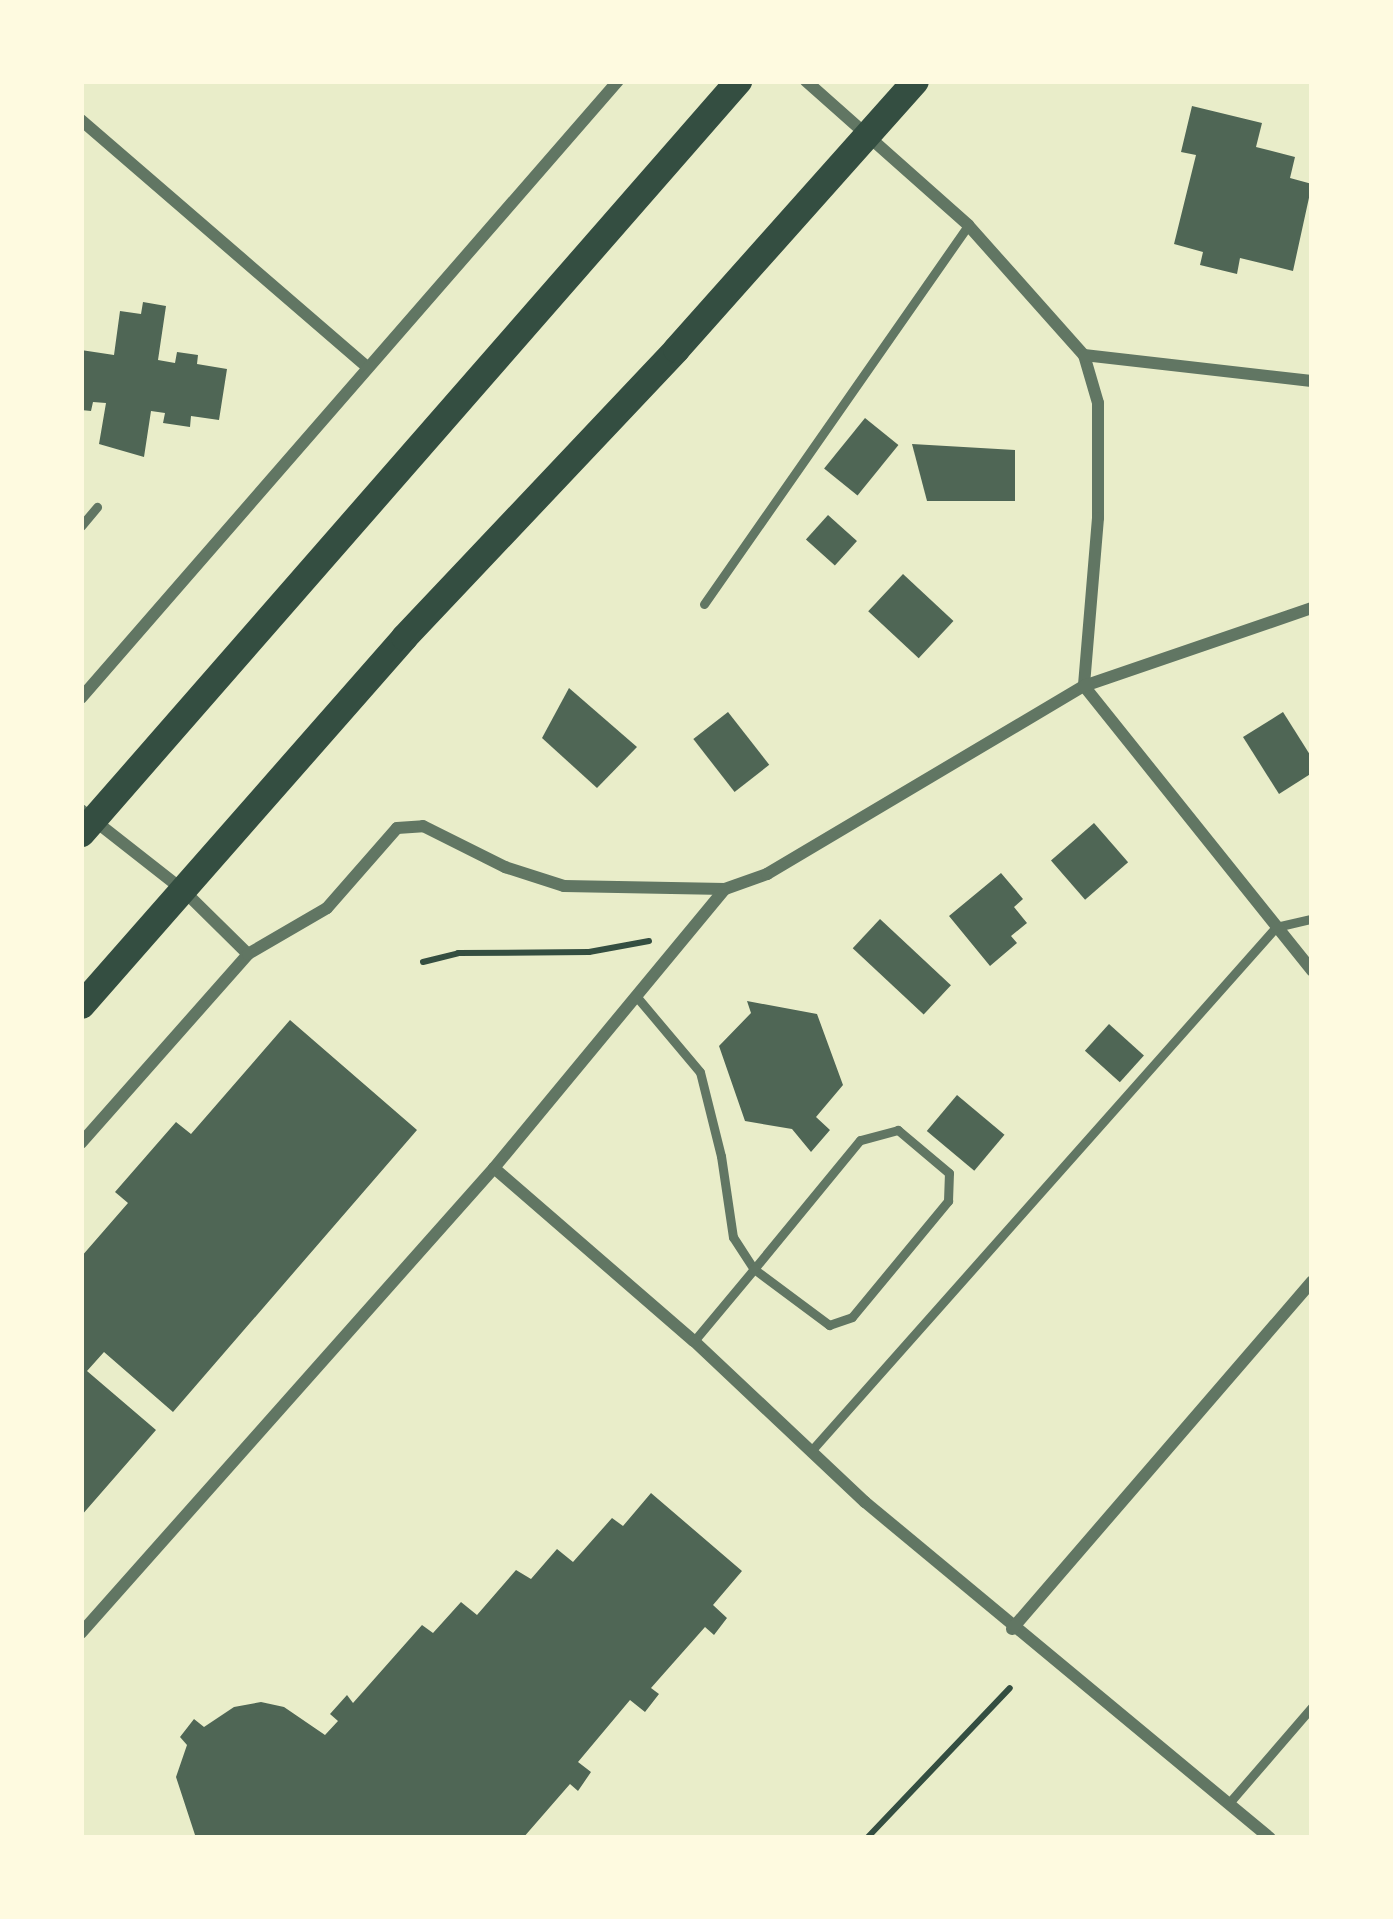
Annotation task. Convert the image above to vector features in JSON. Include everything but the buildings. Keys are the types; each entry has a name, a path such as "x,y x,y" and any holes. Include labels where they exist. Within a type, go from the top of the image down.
{"main road":[{"path":"85,821 738,81"},
{"path":"81,1006 404,637 915,81"}],"street":[{"path":"81,698 618,81"},
{"path":"806,81 968,224 1084,355 1097,403 1098,518 1084,686 1312,971"},
{"path":"81,120 367,367"},
{"path":"1084,355 1312,381"},
{"path":"81,1143 248,954 327,908 397,828 423,826 505,867 564,886 725,889 767,874 1084,686 1312,608"},
{"path":"85,821 182,890 248,954"},
{"path":"81,1633 494,1168 725,889"},
{"path":"494,1168 694,1340 1012,1629 1270,1838"},
{"path":"1012,1629 1312,1282"}],"lane":[{"path":"704,604 968,224"},
{"path":"81,526 97,507"},
{"path":"811,1451 1276,926 1312,919"},
{"path":"636,996 700,1072 721,1156 733,1238 754,1269 829,1325 852,1317 948,1201 949,1173 898,1130 860,1140 754,1269 694,1340"},
{"path":"1229,1803 1312,1707"}],"path":[{"path":"423,962 458,952 589,952 649,941"},
{"path":"867,1838 1010,1688"}]}
